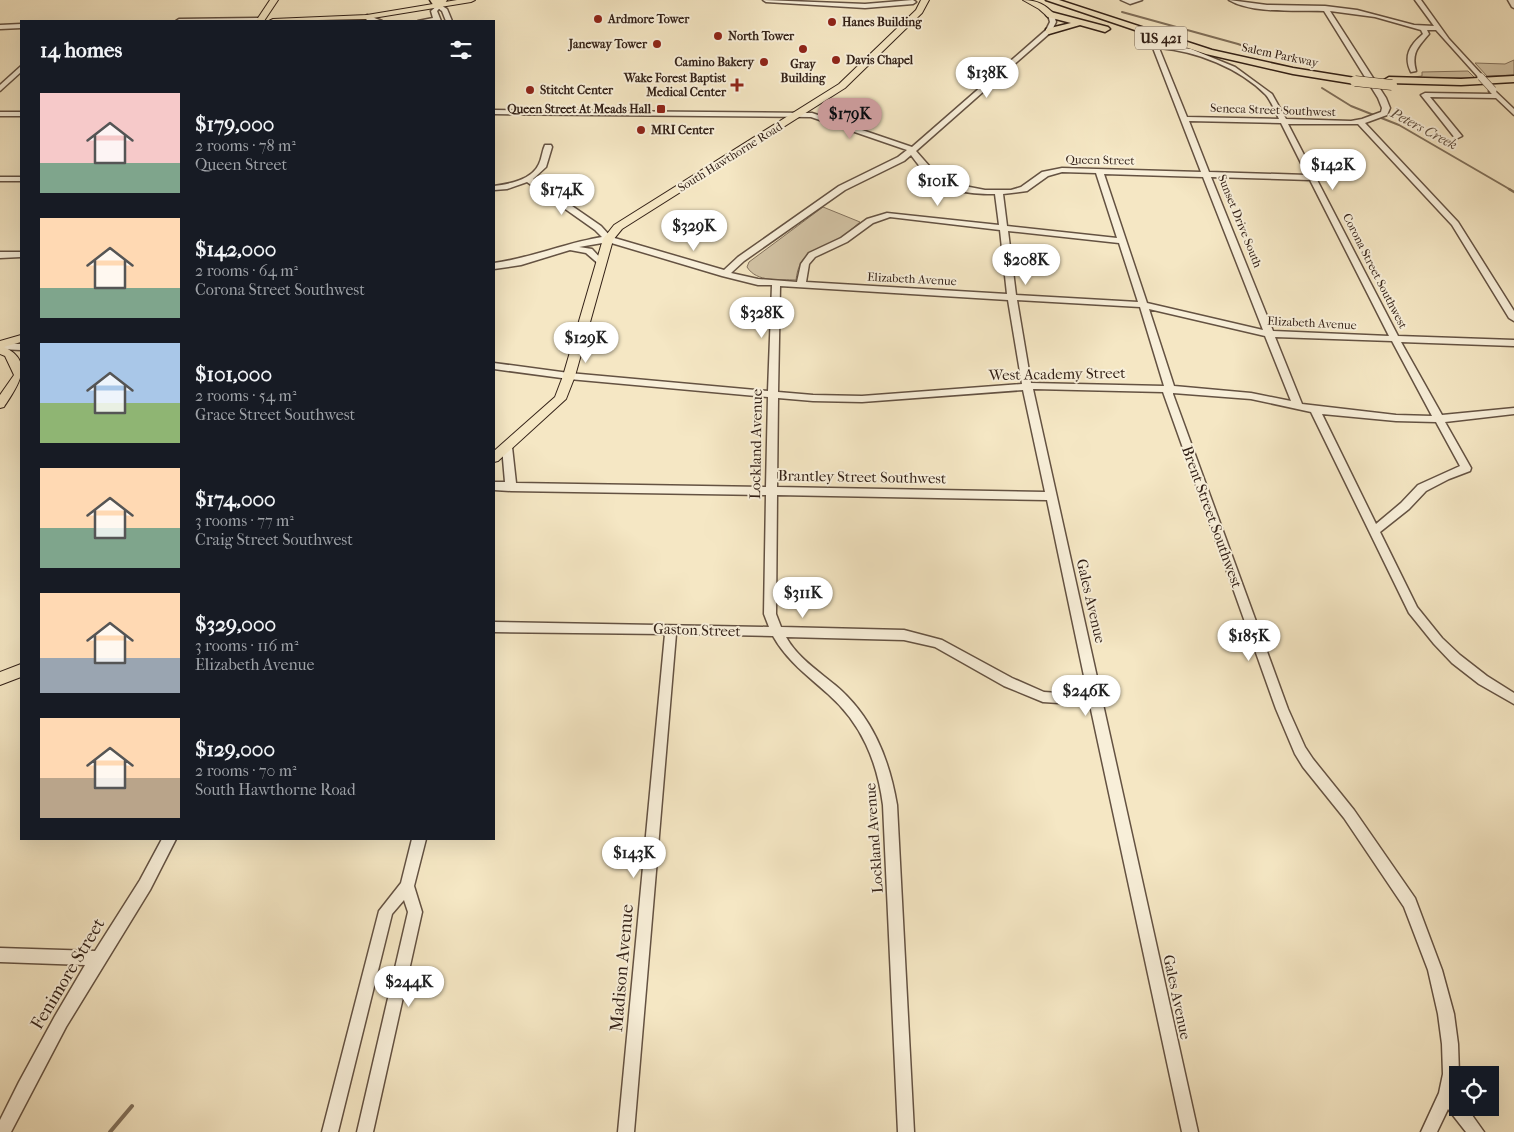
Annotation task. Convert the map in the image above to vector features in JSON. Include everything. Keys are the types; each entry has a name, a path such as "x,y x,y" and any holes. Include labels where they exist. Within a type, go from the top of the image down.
{"highway":[{"name":"Salem Parkway","path":"1050,0 1178,43 1275,68 1390,82 1465,87 1514,84"},
{"name":"Salem Parkway","path":"1063,0 1182,40 1236,55 1354,79"},
{"path":"1074,0 1114,15 1120,20"},
{"path":"1051,15 1245,64 1275,68"},
{"path":"1049,31 1067,25 1092,26"},
{"name":"Salem Parkway","path":"1390,82 1461,82 1514,79"}],"main road":[{"path":"263,20 274,0"},
{"path":"296,20 367,17 439,2 471,0"},
{"path":"1027,0 1042,7 1051,15"},
{"name":"South Hawthorne Road","path":"495,457 554,405 564,391 608,239 625,222 796,116 849,80 920,11 925,1"},
{"path":"269,8 271,14 286,17"},
{"path":"269,20 286,17 385,13"},
{"path":"20,338 0,347 9,354 20,372"},
{"path":"0,404 20,375"},
{"path":"0,679 20,670"}],"street":[{"path":"766,0 871,6 925,1"},
{"path":"1127,1 1138,0"},
{"path":"1232,0 1262,7 1325,8 1376,15 1424,30 1438,28"},
{"path":"1418,0 1438,28 1514,113"},
{"path":"1511,0 1514,6"},
{"path":"438,20 434,11 439,2 445,10 449,20"},
{"name":"Seneca Street Southwest","path":"1185,119 1339,124 1360,122 1380,115 1386,108 1382,98 1325,8"},
{"path":"725,274 741,259 842,188 901,159 1049,31 1054,22 1051,15"},
{"path":"367,17 370,20"},
{"path":"0,27 20,26"},
{"path":"1413,71 1409,60 1410,52 1414,45 1426,34 1424,30"},
{"name":"Sunset Drive South","path":"1158,46 1156,48 1298,407"},
{"name":"Corona Street Southwest","path":"1158,46 1200,56 1235,69 1270,95 1395,339 1466,468 1422,488 1405,506 1376,530"},
{"path":"0,89 20,69"},
{"path":"1458,136 1425,95 1495,93"},
{"name":"Queen Street","path":"495,112 812,115 908,147 935,178 952,186 972,191 999,192 1024,189 1050,171 1099,170 1313,178"},
{"path":"0,114 20,114"},
{"path":"1360,122 1455,224 1514,318"},
{"path":"495,188 509,186 527,179 541,167 548,147"},
{"name":"Brent Street Southwest","path":"1099,170 1169,383 1168,394 1260,654 1300,750 1393,876 1410,903 1423,934 1435,970 1446,1014 1451,1074 1447,1094 1429,1132"},
{"path":"0,179 20,179"},
{"path":"527,179 590,222 608,239"},
{"name":"Gales Avenue","path":"999,192 1012,297 1027,386 1190,1132"},
{"path":"801,285 804,264 812,255 844,240 877,217 900,214 1122,241"},
{"name":"Elizabeth Avenue","path":"495,266 521,262 594,240 608,239 751,281 1144,305 1270,334 1514,343"},
{"path":"567,249 589,251 601,263"},
{"path":"0,255 20,255"},
{"name":"Lockland Avenue","path":"776,283 770,614 775,632 796,661 842,699 860,720 879,755 886,779 890,805 906,1132"},
{"path":"0,347 20,346"},
{"name":"West Academy Street","path":"495,366 569,376 773,396 862,399 1027,386 1168,389 1250,396 1315,410 1380,417 1438,419 1514,411"},
{"path":"1315,410 1376,530 1405,595 1423,624 1456,658 1483,680 1514,699"},
{"path":"507,447 511,486"},
{"name":"Brantley Street Southwest","path":"495,486 1050,496"},
{"name":"Gaston Street","path":"495,627 879,634 924,639 951,650 994,675 1043,697 1097,700"},
{"name":"Madison Avenue","path":"626,1132 670,629"},
{"name":"Fenimore Street","path":"3,1132 49,1041 98,958 146,883 168,840"},
{"path":"330,1132 386,912 407,886 419,840"},
{"path":"365,1132 415,912 407,886"},
{"path":"0,955 98,958"},
{"path":"1447,1094 1476,1132"}],"shaded area":[{"path":"1514,60 1514,75 1487,76 1475,63 1505,64"},
{"path":"1468,71 1475,78 1404,78 1422,76 1422,72"},
{"path":"823,207 860,222 838,239 808,254 800,264 796,280 763,278 751,272 747,267 749,262"}],"waterway":[{"name":"Peters Creek","path":"1122,12 1238,44 1276,58"},
{"name":"Peters Creek","path":"1322,88 1351,106 1399,125 1511,190"},
{"name":"Peters Creek","path":"1509,189 1514,192"},
{"path":"110,1132 132,1106"}],"place":[{"name":"Ardmore Tower","path":"598,19"},
{"name":"Hanes Building","path":"832,22"},
{"name":"North Tower","path":"718,36"},
{"name":"Janeway Tower","path":"657,44"},
{"name":"Gray Building","path":"803,49"},
{"name":"Davis Chapel","path":"836,60"},
{"name":"Camino Bakery","path":"764,62"},
{"name":"Wake Forest Baptist Medical Center","path":"737,85"},
{"name":"Stitcht Center","path":"530,90"},
{"name":"Queen Street At Meads Hall","path":"661,109"},
{"name":"MRI Center","path":"641,130"}]}
